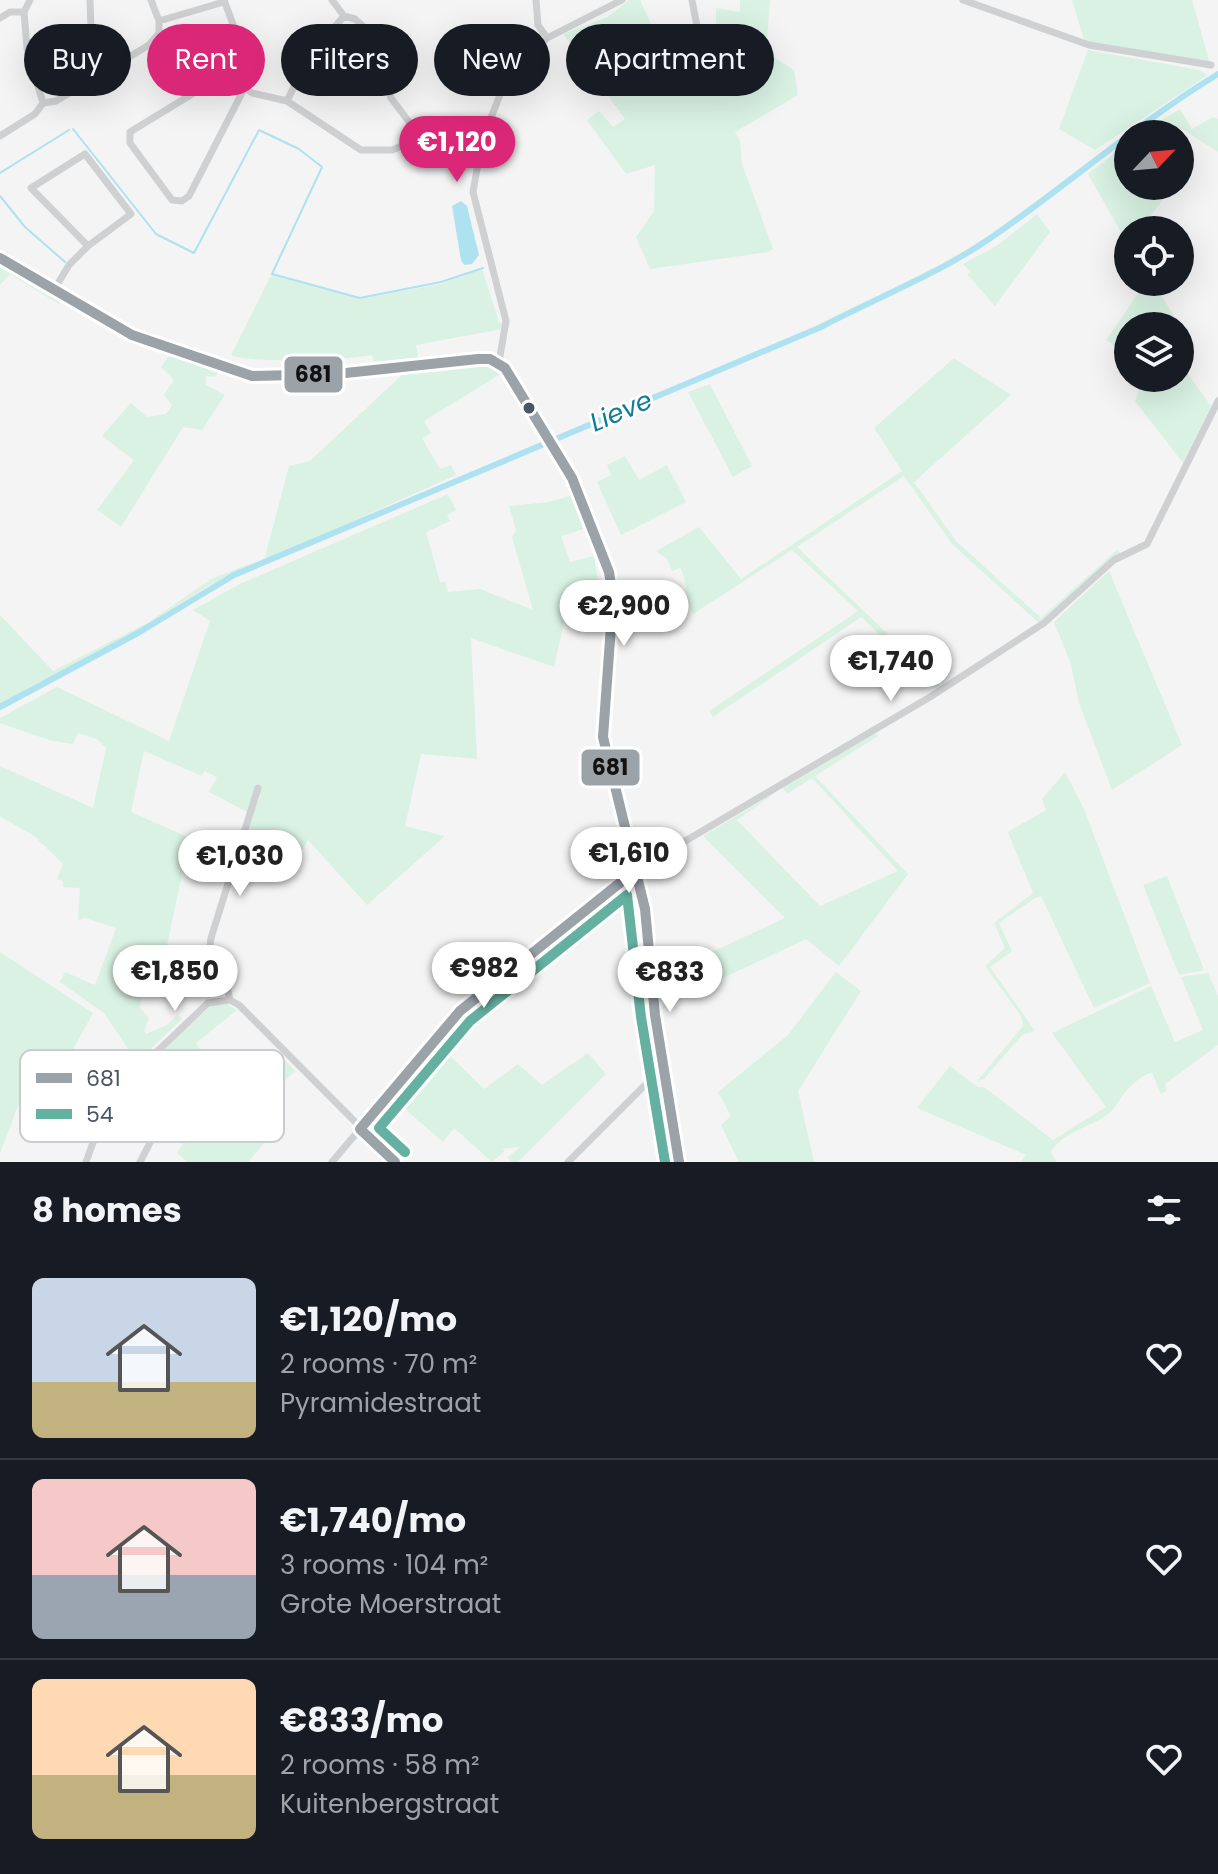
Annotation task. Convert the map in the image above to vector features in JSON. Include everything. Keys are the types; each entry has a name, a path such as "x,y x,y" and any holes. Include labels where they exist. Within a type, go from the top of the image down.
{"street":[{"path":"30,0 24,12 27,48 43,103"},
{"path":"90,0 91,24"},
{"path":"131,55 153,41 159,33 159,21 151,0"},
{"path":"332,0 344,16 355,19 375,37 391,98 421,138 449,152 477,156"},
{"path":"536,0 538,24"},
{"path":"550,36 621,0"},
{"path":"692,0 697,24"},
{"path":"963,0 1077,42 1211,65"},
{"path":"159,21 224,1 233,24"},
{"path":"0,18 10,12 24,12"},
{"path":"287,101 307,60 344,16"},
{"path":"265,95 287,101 361,150 392,150 421,138"},
{"path":"0,136 35,114 43,103 64,96"},
{"path":"189,96 130,132 130,143 172,200 182,201 189,196 240,96"},
{"path":"500,96 477,156 473,192 476,218 506,321 499,362 549,440 592,525 612,586 603,737 645,909 655,1015 679,1162"},
{"path":"54,290 69,265 88,246 131,214 85,154 31,188 88,246"},
{"path":"0,258 132,335 252,376 336,374 478,359 499,362"},
{"path":"332,1162 477,995 636,870 930,697 1044,623 1114,560 1147,544 1218,401"},
{"path":"230,1000 227,986 208,960 207,952 258,788"},
{"path":"159,1050 208,1003 230,1000 239,1005 283,1050"},
{"path":"284,1051 395,1162"},
{"path":"568,1162 656,1074 665,1072"},
{"path":"86,1162 94,1142"},
{"path":"140,1162 150,1142"}],"green space":[{"path":"629,0 640,0 651,24 589,24 608,17"},
{"path":"740,0 770,0 768,24 716,24 716,8 740,12"},
{"path":"1072,0 1192,0 1210,64 1085,43"},
{"path":"1088,50 1199,70 1208,75 1140,120 1114,120 1114,137 1095,150 1059,129"},
{"path":"774,57 794,70 798,95 735,132 740,141 742,164 773,249 650,269 636,237 654,211 655,165 626,174 587,120 599,111 613,127 625,119 608,96 774,96"},
{"path":"1180,109 1187,120 1162,120"},
{"path":"1213,117 1218,119 1218,152 1194,137 1194,128"},
{"path":"1114,154 1114,200 1162,200 1150,216 1114,216 1114,220 1088,174"},
{"path":"1037,214 1050,232 995,306 967,274 970,272 963,264 998,245"},
{"path":"0,261 62,299 59,304 10,274 0,285"},
{"path":"482,269 499,322 503,323 502,329 416,345 419,363 375,368 372,355 278,360 231,355 271,275 361,299 441,284"},
{"path":"1136,296 1162,296 1172,312 1125,312"},
{"path":"1114,328 1114,345 1106,340"},
{"path":"170,355 218,373 215,377 206,376 206,385 225,395 202,430 183,427 121,527 97,510 134,460 102,436 131,403 147,417 166,414 172,406 164,394 174,380 161,367"},
{"path":"954,358 1011,395 914,482 956,541 1041,618 1117,550 1122,554 1039,623 952,544 904,476 797,547 940,684 936,688 861,617 713,717 709,711 858,611 792,550 693,614 680,568 672,571 667,559 656,551 699,527 741,579 902,471 874,428"},
{"path":"486,365 502,373 424,421 431,433 422,438 440,469 451,465 456,475 264,561 289,466 310,461 406,371"},
{"path":"1194,382 1211,406 1183,463 1135,401 1139,392 1194,392"},
{"path":"710,384 752,466 733,477 688,392"},
{"path":"625,456 639,480 667,465 686,502 621,535 597,482 611,475 607,465"},
{"path":"448,494 456,510 447,515 450,521 426,532 440,582 445,582 448,592 480,589 533,610 512,537 516,530 509,506 549,502 573,495 587,528 561,536 570,562 594,556 599,586 583,586 580,621 565,618 554,667 471,638 477,759 421,754 405,826 445,836 367,905 308,840 290,870 240,854 261,785 258,784 247,812 209,792 217,777 204,771 202,776 144,751 131,812 190,838 167,945 207,966 184,959 173,979 146,992 140,1008 149,1018 144,1031 146,1034 167,1025 178,1014 182,1019 150,1050 129,1050 104,1013 60,982 65,972 95,985 116,928 85,918 78,920 80,888 63,887 63,881 57,879 63,864 34,836 0,816 0,766 93,808 106,748 97,739 78,733 73,744 49,740 0,723 0,718 57,687 169,741 210,621 193,610 240,584"},
{"path":"259,560 205,588 124,639 0,704 0,615 53,671 149,622 211,579"},
{"path":"1109,571 1182,745 1112,790 1079,703 1071,664 1054,622"},
{"path":"876,733 878,736 815,776 908,874 839,966 806,939 702,988 697,959 785,918 703,836 778,791 737,820 820,906 898,871 812,778 787,794 783,788"},
{"path":"1065,772 1084,809 1150,983 1094,1008 1041,896 1035,898 999,923 1012,951 990,967 1035,1031 1022,1035 984,1079 977,1081 1023,1026 1021,1016 985,966 1005,948 994,923 1033,893 1008,832 1046,810 1042,799"},
{"path":"1167,876 1204,970 1179,975 1143,885"},
{"path":"0,952 93,1013 73,1050 20,1050 20,1107 0,1153"},
{"path":"836,972 861,991 798,1091 814,1162 739,1162 721,1125 731,1116 718,1092 788,1035"},
{"path":"1208,973 1218,996 1218,1045 1165,1084 1166,1091 1161,1094 1152,1072 1141,1078 1127,1090 1111,1112 1057,1144 1051,1152 1056,1162 1020,1162 1026,1155 917,1108 950,1066 978,1087 984,1087 1053,1140 1106,1107 1052,1033 1151,986 1175,1042 1203,1030 1181,977"},
{"path":"227,1004 237,1010 196,1043 201,1050 162,1050 211,1006"},
{"path":"437,1043 484,1089 518,1064 542,1085 588,1053 606,1074 518,1162 510,1162 508,1157 520,1147 502,1149 505,1151 492,1162 454,1128 443,1142 390,1096"},
{"path":"285,1060 295,1071 284,1082"},
{"path":"184,1142 265,1142 248,1162 187,1162 177,1153"}],"water":[{"path":"461,201 467,206 479,255 472,264 464,265 452,206"}],"waterway":[{"name":"Lieve","path":"0,707 138,633 234,575 821,327 928,275 989,239 1159,113 1218,74"},
{"path":"73,129 156,234 194,253 259,130 299,149 322,167 272,274 360,298 441,282 483,268"},
{"path":"0,173 69,130"},
{"path":"0,196 25,227 65,262"}],"transit line":[{"name":"681","path":"0,258 132,335 252,376 336,374 478,359 490,359 505,368 572,478 609,572 613,598 603,737 645,909 655,1015 679,1162"},
{"name":"681","path":"395,1162 360,1129 460,1011 636,870"},
{"name":"54","path":"405,1152 379,1128 470,1021 627,895 641,1017 665,1162"}]}
